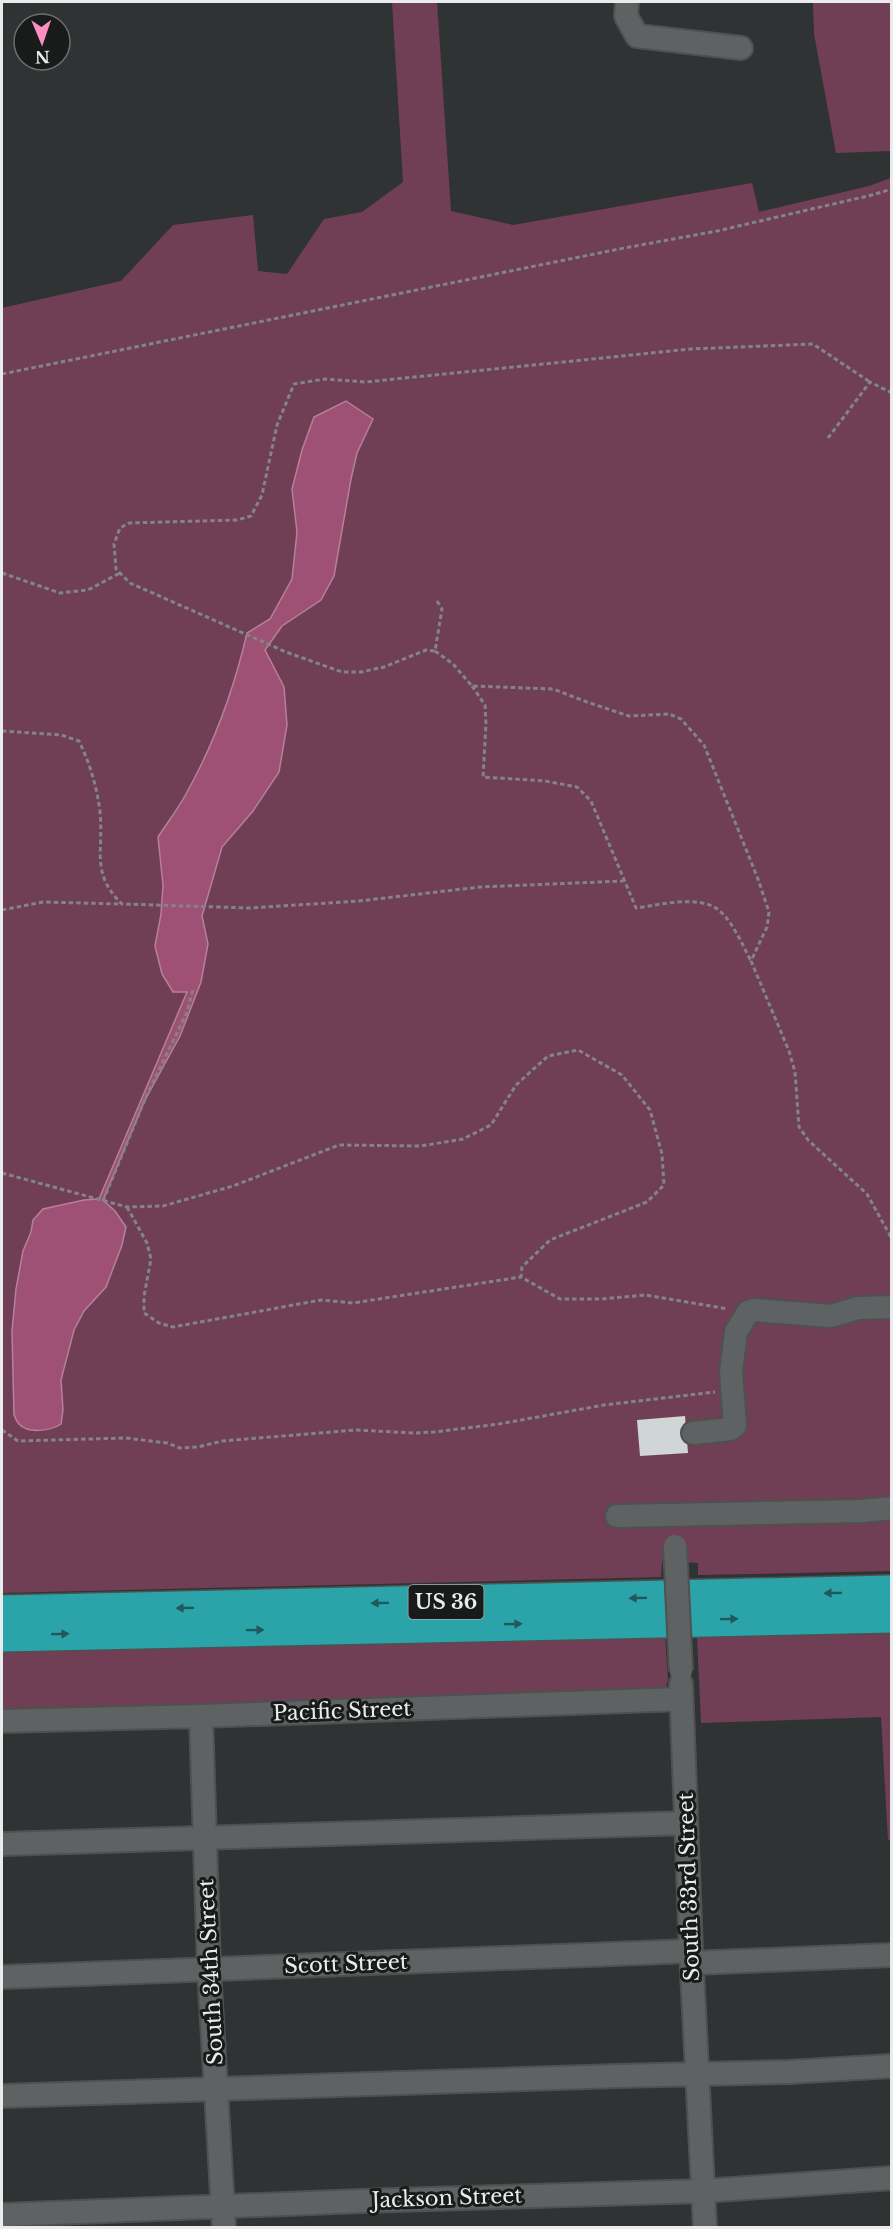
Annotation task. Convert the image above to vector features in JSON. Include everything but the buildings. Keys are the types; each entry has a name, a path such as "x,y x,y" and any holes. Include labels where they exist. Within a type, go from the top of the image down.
{"highway":[{"name":"US 36","path":"2,1612 891,1592"},
{"name":"US 36","path":"2,1635 891,1616"}],"street":[{"path":"627,2 626,16 637,36 741,48"},
{"path":"693,1433 731,1429 735,1425 731,1390 736,1332 748,1312 754,1310 831,1316 858,1308 891,1307"},
{"path":"617,1515 861,1511 891,1508"},
{"name":"South 33rd Street","path":"674,1514 705,2228"},
{"name":"Pacific Street","path":"2,1721 681,1699"},
{"name":"South 34th Street","path":"201,1716 209,1969 224,2217"},
{"path":"2,1844 686,1823"},
{"name":"Scott Street","path":"2,1977 209,1969 692,1957 891,1955"},
{"path":"2,2096 788,2073 891,2066"},
{"name":"Jackson Street","path":"2,2215 224,2217 361,2201 703,2191 891,2178"}],"path":[{"path":"2,374 717,231 891,189"},
{"path":"891,393 870,382 813,344 691,349 377,381 325,379 294,384 277,425 262,495 251,516 237,520 129,523 120,528 114,544 116,569 130,583 286,652 342,672 384,667 426,650 435,651 453,664 472,686 484,705 486,724 483,777 545,781 577,787 591,801 636,908 685,901 715,907 734,927 789,1051 795,1072 799,1127 808,1140 867,1194 891,1239"},
{"path":"828,438 870,382"},
{"path":"2,573 60,593 88,590 120,573"},
{"path":"435,651 442,609 437,601"},
{"path":"472,686 553,689 630,716 669,714 681,719 704,745 769,912 767,927 751,961"},
{"path":"2,731 61,735 79,741 95,780 100,814 101,874 111,894 122,904"},
{"path":"2,910 43,902 250,908 359,901 480,887 624,881"},
{"path":"103,1201 146,1097 187,1012 193,989"},
{"path":"2,1173 127,1207 163,1206 233,1186 339,1146 421,1146 463,1139 491,1125 516,1085 548,1056 578,1050 622,1075 650,1110 662,1154 664,1185 647,1202 550,1240 522,1267 521,1277"},
{"path":"127,1207 147,1243 151,1259 144,1296 144,1313 159,1323 173,1327 321,1300 353,1303 521,1277 560,1299 601,1299 646,1295 748,1312"},
{"path":"2,1430 18,1441 126,1438 166,1443 180,1448 198,1447 222,1441 356,1430 434,1432 499,1424 604,1406 731,1390"}],"shaded area":[{"path":"392,2 437,2 451,211 513,225 752,183 759,212 869,186 891,178 891,1571 698,1575 698,1563 662,1561 661,1577 2,1593 2,308 121,281 173,225 253,215 258,271 287,274 324,219 362,212 403,182"},
{"path":"813,2 891,2 891,151 836,153 814,34"},
{"path":"346,401 373,419 357,453 334,576 321,600 282,626 265,650 284,687 287,725 279,772 253,811 222,847 202,916 208,944 201,982 180,1036 144,1102 103,1200 115,1211 126,1227 122,1245 106,1287 84,1311 74,1330 61,1380 63,1410 61,1424 46,1430 28,1429 17,1422 14,1415 12,1331 23,1251 33,1220 43,1209 99,1199 187,992 173,992 162,974 155,946 163,885 158,837 186,794 214,736 236,675 247,633 270,619 292,579 297,532 292,489 302,450 314,417"},
{"path":"891,1634 891,1840 888,1840 881,1717 701,1723 697,1637"},
{"path":"665,1635 668,1679 666,1687 659,1691 2,1715 2,1652"}]}
